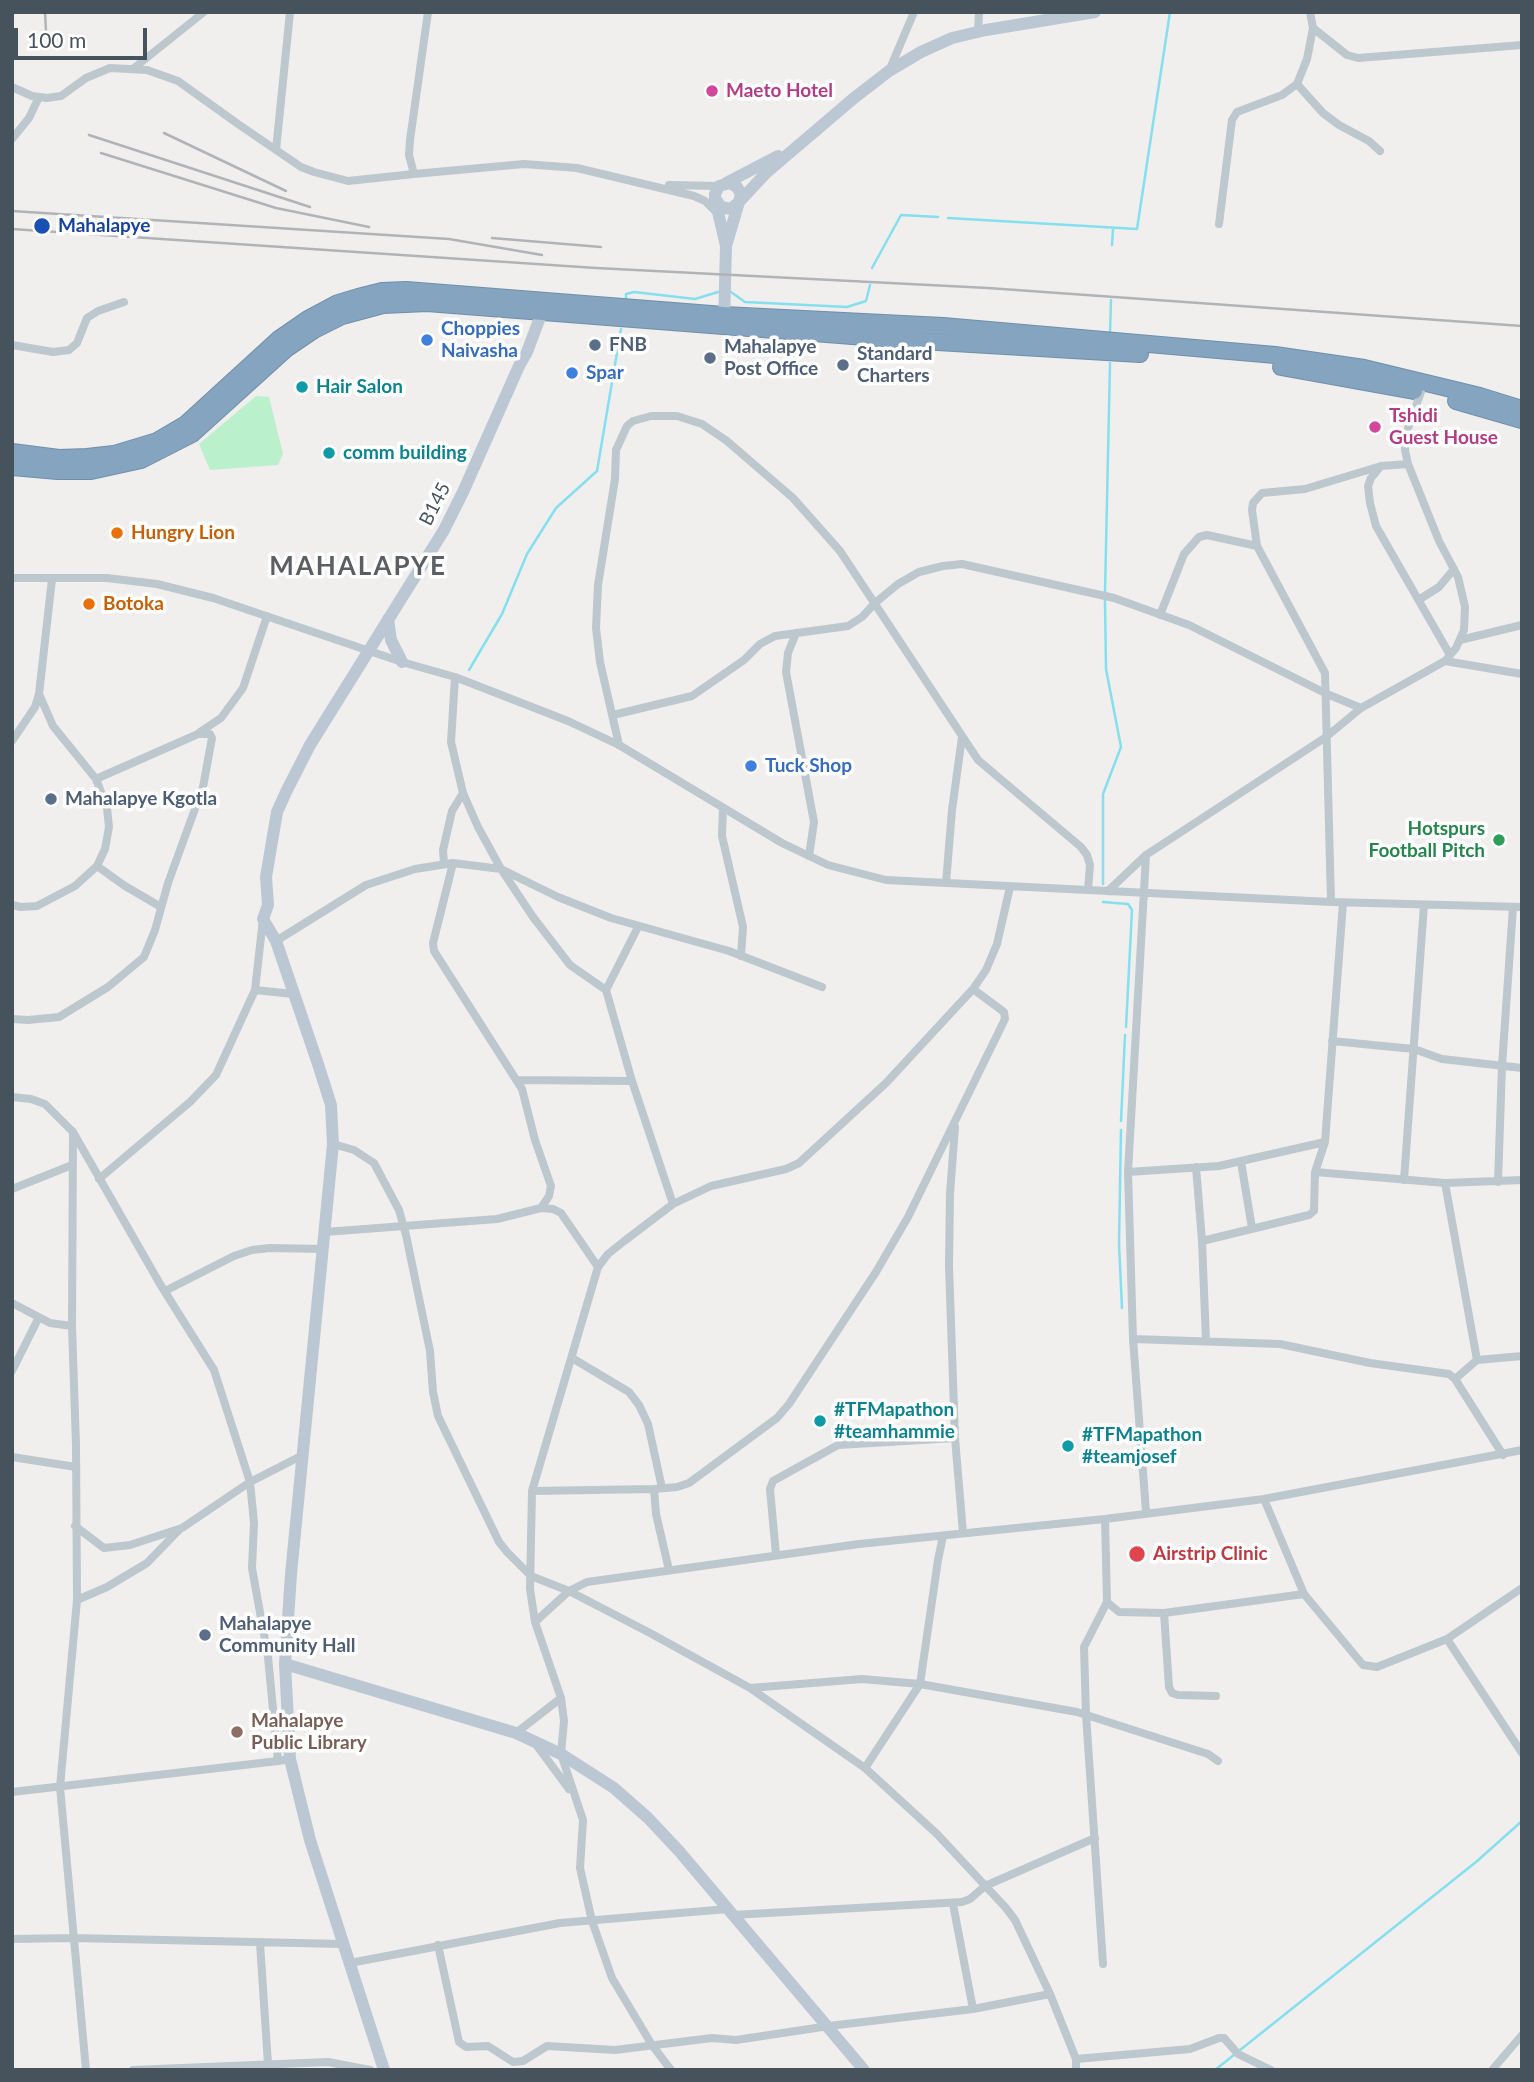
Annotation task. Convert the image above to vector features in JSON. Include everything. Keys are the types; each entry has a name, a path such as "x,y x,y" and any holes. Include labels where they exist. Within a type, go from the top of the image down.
{"highway":[{"path":"12,452 87,457 114,454 157,441 186,424 279,339 338,303 358,297 382,291 406,290 540,307"},
{"path":"12,467 91,471 141,460 192,434 286,349 323,325 362,309 427,303 540,307 1271,365 1421,393 1522,420"},
{"path":"724,321 943,326 1275,355 1364,368 1522,409"}],"main road":[{"path":"720,189 718,204 727,209 734,207 766,173 818,127 889,71 921,52 952,38 978,32 1095,12"},
{"path":"720,189 818,127"},
{"path":"720,189 737,187 741,194 726,246"},
{"path":"720,189 719,216 726,246 724,321"},
{"name":"B145","path":"263,919 268,905 266,877 276,812 303,759 444,530 519,366 540,307"},
{"path":"388,619 391,640 402,662"},
{"path":"263,919 276,941 331,1105 333,1144 285,1664 284,1760 384,2070"},
{"path":"285,1664 516,1732 561,1754 614,1788 648,1818 864,2070"}],"street":[{"path":"134,68 204,12"},
{"path":"276,150 290,12"},
{"path":"414,174 409,155 410,140 428,12"},
{"path":"889,71 914,12"},
{"path":"978,32 979,12"},
{"path":"1219,224 1231,120 1237,112 1282,95 1297,83 1307,59 1312,28 1310,12"},
{"path":"1312,28 1347,55 1358,58 1522,45"},
{"path":"12,87 39,97 61,96 86,78 110,68 134,68 178,80 301,167 337,179 367,180 524,164 577,167 694,196 705,201 719,216"},
{"path":"1297,83 1323,113 1369,141 1380,151"},
{"path":"12,139 29,118 39,97"},
{"path":"642,183 720,189"},
{"path":"12,345 54,352 69,350 77,343 87,318 124,302"},
{"path":"1108,891 1146,855 1325,737 1361,708 1448,658 1460,640 1464,630 1465,607 1454,569 1408,464 1405,450 1407,431 1421,393"},
{"path":"620,745 596,643 598,585 611,514 616,450 627,426 633,421 651,416 677,416 702,424 727,441 793,498 840,551 985,768 1081,847 1087,855 1090,865 1088,890"},
{"path":"1331,902 1325,673 1257,546 1253,503 1262,493 1305,489 1381,466 1408,464"},
{"path":"1381,466 1368,486 1376,526 1420,599 1448,658"},
{"path":"1160,615 1184,554 1199,537 1207,535 1257,546"},
{"path":"613,715 692,696 744,660 760,644 775,636 848,626 863,617 874,603 898,584 919,572 962,564 1114,597 1189,625 1327,694 1361,708"},
{"path":"1420,599 1439,587 1454,569"},
{"path":"12,578 107,578 157,584 213,597 368,651 454,677 568,721 620,745 782,844 828,865 886,880 1343,903 1518,907 1502,1066 1498,1182"},
{"path":"12,741 40,694 52,579"},
{"path":"96,779 198,734 220,718 243,688 267,616"},
{"path":"1460,640 1522,625"},
{"path":"796,633 788,653 786,672 814,822 809,856"},
{"path":"1448,658 1522,674"},
{"path":"454,677 450,742 463,793 501,869 533,917 570,965 606,990 632,1081 673,1204"},
{"path":"12,905 37,906 75,886 97,866 105,849 109,828 107,808 96,779 53,726 40,694"},
{"path":"12,1019 59,1017 119,979 144,957 167,883 204,787 212,738 210,734 198,734"},
{"path":"946,883 962,737"},
{"path":"463,793 452,811 443,850 448,864 433,943 434,951 517,1080 551,1186 549,1196 541,1208"},
{"path":"723,808 722,836 743,927 741,956"},
{"path":"1146,855 1128,1172 1133,1339 1146,1512"},
{"path":"276,941 366,885 415,869 448,864 501,869 558,897 638,927 741,956 822,987"},
{"path":"97,866 161,907"},
{"path":"671,2070 652,2045 612,1978 592,1921 580,1868 583,1820 561,1754 564,1721 561,1698 535,1622 530,1589 532,1491 598,1268 608,1254 673,1204 710,1186 786,1169 799,1163 887,1083 973,989 986,970 997,944 1010,887"},
{"path":"1202,1241 1309,1215 1314,1210 1315,1172 1325,1142 1343,903"},
{"path":"1404,1181 1424,905"},
{"path":"99,1178 209,1084 218,1070 255,990 263,919"},
{"path":"606,990 638,927"},
{"path":"532,1491 658,1489 689,1483 777,1418 876,1272 908,1217 1005,1019 1004,1012 973,989"},
{"path":"255,990 293,994"},
{"path":"1332,1041 1414,1049 1442,1059 1522,1068"},
{"path":"517,1080 632,1081"},
{"path":"12,1097 46,1104 73,1132 164,1292 214,1370 250,1482 254,1523 252,1568 284,1760 12,1792"},
{"path":"956,1121 948,1266 955,1438 963,1533"},
{"path":"73,1132 72,1326 77,1600 61,1787 86,2070"},
{"path":"1128,1172 1241,1162 1325,1142"},
{"path":"333,1144 354,1150 374,1163 399,1210 430,1351 438,1416 499,1542 531,1576 569,1591 750,1688 866,1768 937,1833 1015,1920 1050,1994 1076,2059 1076,2070"},
{"path":"1241,1162 1252,1228"},
{"path":"12,1189 72,1165"},
{"path":"1196,1167 1206,1340"},
{"path":"1315,1172 1445,1183 1522,1180"},
{"path":"1445,1183 1477,1360"},
{"path":"325,1232 403,1224 498,1219 541,1208 553,1209 561,1213 598,1268"},
{"path":"164,1292 234,1255 252,1250 323,1249"},
{"path":"12,1303 50,1323 72,1326"},
{"path":"12,1371 38,1317"},
{"path":"1133,1339 1280,1344 1370,1363 1441,1372 1455,1379 1503,1455"},
{"path":"1455,1379 1477,1360 1522,1356"},
{"path":"572,1358 629,1392 648,1423 658,1489 656,1514 669,1570"},
{"path":"776,1555 770,1489 773,1481 838,1445 955,1438"},
{"path":"535,1622 569,1591 587,1582 776,1555 1264,1499 1522,1450"},
{"path":"77,1600 107,1587 147,1563 181,1528 250,1482 303,1455"},
{"path":"12,1457 76,1467"},
{"path":"1264,1499 1304,1594 1363,1665 1377,1667 1447,1639 1522,1588"},
{"path":"1102,1965 1084,1647 1107,1602 1105,1519"},
{"path":"75,1526 104,1548 130,1545 181,1528"},
{"path":"866,1768 920,1684 937,1560 943,1536"},
{"path":"1107,1602 1119,1612 1164,1613 1304,1594"},
{"path":"1164,1613 1169,1687 1172,1693 1216,1696"},
{"path":"1447,1639 1522,1753"},
{"path":"750,1688 862,1679 920,1684 1068,1709 1208,1754 1218,1761"},
{"path":"516,1732 561,1698"},
{"path":"534,1740 573,1794"},
{"path":"350,1963 560,1923 730,1912 953,1903 970,1899 985,1886 1095,1838"},
{"path":"953,1903 973,2009"},
{"path":"12,1939 343,1944"},
{"path":"260,1943 268,2064"},
{"path":"438,1945 462,2045 488,2046 513,2062 523,2061 547,2046 615,2050 718,2038 736,2040 973,2009 1050,1994"},
{"path":"1492,2070 1522,2035"},
{"path":"1076,2059 1190,2049 1223,2038 1238,2054 1270,2070"},
{"path":"133,2070 328,2062 370,2070"}],"green space":[{"path":"256,396 269,397 283,454 278,465 210,470 199,444"}],"waterway":[{"path":"948,218 1137,229 1170,12"},
{"path":"872,268 901,215 938,217"},
{"path":"1112,245 1113,229"},
{"path":"731,292 745,302 847,307 866,301 870,285"},
{"path":"626,298 626,294 634,292 695,299 718,292"},
{"path":"1110,333 1111,300"},
{"path":"469,670 502,614 527,554 556,508 597,471 621,329"},
{"path":"1105,592 1110,363"},
{"path":"1103,884 1103,794 1121,747 1106,669 1105,600"},
{"path":"1103,902 1128,904 1132,910 1126,1027"},
{"path":"1121,1121 1125,1035"},
{"path":"1121,1130 1119,1244 1122,1308"},
{"path":"1215,2070 1476,1862 1522,1821"}],"railway":[{"path":"45,12 46,31"},
{"path":"164,133 286,191"},
{"path":"89,135 310,207"},
{"path":"101,153 276,208 369,227"},
{"path":"12,211 449,239 542,255"},
{"path":"12,229 596,268 988,288 1522,326"},
{"path":"492,238 601,247"}],"place":[{"name":"Maeto Hotel","path":"712,91"},
{"name":"Mahalapye","path":"42,226"},
{"name":"Choppies Naivasha","path":"427,340"},
{"name":"FNB","path":"595,345"},
{"name":"Mahalapye Post Office","path":"710,358"},
{"name":"Standard Charters","path":"843,365"},
{"name":"Spar","path":"572,373"},
{"name":"Hair Salon","path":"302,387"},
{"name":"Tshidi Guest House","path":"1375,427"},
{"name":"comm building","path":"329,453"},
{"name":"Hungry Lion","path":"117,533"},
{"name":"Botoka","path":"89,604"},
{"name":"Tuck Shop","path":"751,766"},
{"name":"Mahalapye Kgotla","path":"51,799"},
{"name":"Hotspurs Football Pitch","path":"1499,840"},
{"name":"#TFMapathon #teamhammie","path":"820,1421"},
{"name":"#TFMapathon #teamjosef","path":"1068,1446"},
{"name":"Airstrip Clinic","path":"1137,1554"},
{"name":"Mahalapye Community Hall","path":"205,1635"},
{"name":"Mahalapye Public Library","path":"237,1732"}],"district":[{"name":"MAHALAPYE","path":"358,567"}]}
